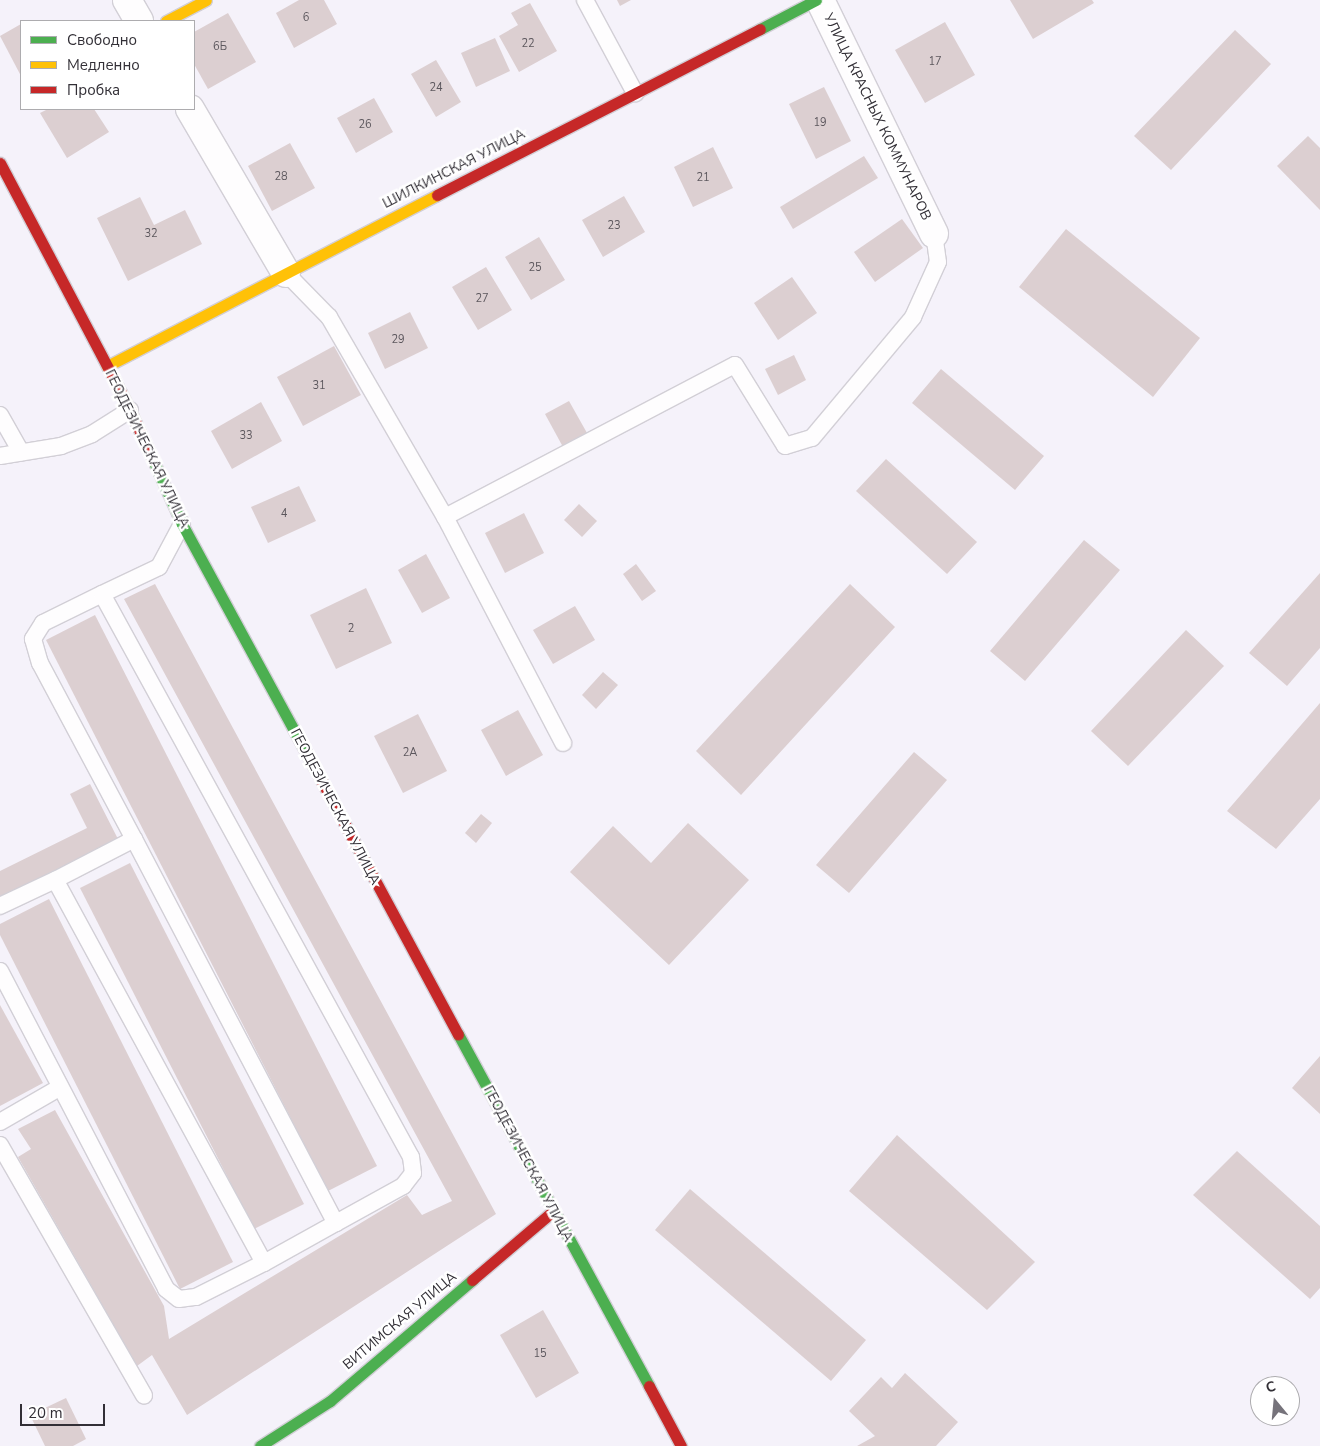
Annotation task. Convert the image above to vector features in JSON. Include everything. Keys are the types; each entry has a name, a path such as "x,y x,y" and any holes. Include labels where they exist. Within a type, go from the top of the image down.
{"street":[{"path":"127,0 138,20"},
{"path":"168,20 206,0"},
{"name":"ШИЛКИНСКАЯ УЛИЦА","path":"106,366 816,0"},
{"name":"УЛИЦА КРАСНЫХ КОММУНАРОВ","path":"820,0 934,234"},
{"path":"191,110 286,273"},
{"name":"ГЕОДЕЗИЧЕСКАЯ УЛИЦА","path":"0,163 130,410 182,524 681,1446"},
{"name":"ВИТИМСКАЯ УЛИЦА","path":"260,1446 291,1429 330,1401 553,1211"}],"lane":[{"path":"585,0 635,94"},
{"path":"444,518 734,365 786,446 812,438 913,317 938,262 934,234"},
{"path":"286,273 329,317 444,518 563,743"},
{"path":"0,456 62,446 92,434 130,410"},
{"path":"0,415 21,452"},
{"path":"182,524 159,567 43,623 33,639 40,663 336,1223"},
{"path":"0,971 59,1088 166,1288 179,1299 196,1297 264,1263 403,1186 413,1173 411,1157 102,594"},
{"path":"0,906 134,839"},
{"path":"55,880 264,1263"},
{"path":"0,1122 59,1088"},
{"path":"0,1145 144,1395"},
{"path":"289,1446 291,1429"}],"building":[{"path":"299,0 324,0 337,24 294,48 276,13"},
{"path":"617,0 631,0 620,6"},
{"path":"1010,0 1092,0 1094,3 1033,39"},
{"path":"530,3 557,51 519,72 499,36 518,25 511,13"},
{"path":"228,13 256,62 208,89 195,66 195,31"},
{"path":"945,22 975,75 925,103 895,50"},
{"path":"20,25 20,74 0,36"},
{"path":"1235,30 1271,64 1171,170 1134,136"},
{"path":"495,38 510,71 476,87 461,53"},
{"path":"436,60 461,102 436,117 411,74"},
{"path":"824,87 851,141 816,159 789,104"},
{"path":"374,98 393,132 356,153 337,118"},
{"path":"46,110 95,110 109,132 67,158 40,113"},
{"path":"1308,136 1320,148 1320,210 1277,166"},
{"path":"290,143 315,188 272,211 248,166"},
{"path":"713,147 733,188 693,207 674,167"},
{"path":"864,156 878,178 793,229 780,207"},
{"path":"624,196 645,232 603,257 582,220"},
{"path":"140,197 154,225 185,210 202,244 128,281 97,218"},
{"path":"902,219 923,248 875,282 854,252"},
{"path":"1066,229 1200,338 1153,397 1019,287"},
{"path":"539,237 565,280 531,300 505,257"},
{"path":"486,267 512,310 478,330 452,287"},
{"path":"792,277 817,313 778,340 754,303"},
{"path":"410,312 428,348 385,369 368,333"},
{"path":"334,346 361,395 303,426 277,377"},
{"path":"794,355 806,380 778,395 765,369"},
{"path":"941,369 1044,456 1015,490 912,403"},
{"path":"569,401 587,433 563,447 545,414"},
{"path":"261,402 282,441 232,469 211,431"},
{"path":"886,459 977,542 947,574 856,491"},
{"path":"299,486 316,521 268,543 251,507"},
{"path":"579,504 597,521 582,537 564,520"},
{"path":"524,513 544,553 505,573 485,533"},
{"path":"1084,540 1120,570 1025,681 990,651"},
{"path":"426,554 450,598 422,613 398,570"},
{"path":"636,564 656,591 642,601 623,574"},
{"path":"1320,573 1320,648 1287,686 1249,653"},
{"path":"155,584 496,1214 187,1415 152,1355 137,1366 18,1157 31,1149 18,1129 55,1110 164,1306 169,1339 407,1195 422,1215 452,1201 124,599"},
{"path":"850,584 895,627 741,795 696,751"},
{"path":"366,588 392,643 336,669 310,615"},
{"path":"575,606 595,640 553,664 533,630"},
{"path":"95,615 377,1166 328,1191 46,640"},
{"path":"1186,630 1224,666 1128,766 1091,731"},
{"path":"603,672 618,685 596,709 582,695"},
{"path":"1320,703 1320,799 1276,849 1227,811"},
{"path":"518,710 543,755 506,776 481,730"},
{"path":"418,714 447,771 403,793 374,736"},
{"path":"914,752 947,780 849,893 816,865"},
{"path":"90,784 119,841 0,901 0,871 87,828 70,794"},
{"path":"481,814 492,823 476,843 465,833"},
{"path":"688,823 749,880 669,965 570,872 613,826 651,863"},
{"path":"130,863 304,1204 254,1229 80,888"},
{"path":"49,899 233,1262 180,1289 0,935 0,924"},
{"path":"0,1005 43,1083 0,1106"},
{"path":"1320,1056 1320,1114 1292,1088"},
{"path":"897,1135 1035,1262 987,1310 849,1191"},
{"path":"1237,1151 1320,1226 1320,1288 1310,1299 1193,1195"},
{"path":"690,1189 866,1340 831,1381 655,1230"},
{"path":"543,1310 579,1373 536,1398 500,1335"},
{"path":"905,1373 958,1422 936,1446 857,1446 875,1436 849,1411 881,1377 892,1388"},
{"path":"66,1398 86,1439 73,1446 45,1446 30,1415"}],"traffic: fast":[{"path":"760,29 816,0"},
{"path":"153,460 182,524 313,765"},
{"path":"458,1034 649,1386"},
{"path":"260,1446 330,1401 472,1280"}],"traffic: slow":[{"path":"168,20 206,0"},
{"path":"107,366 437,195"}],"traffic: jam":[{"path":"437,195 760,29"},
{"path":"0,163 130,410 153,460"},
{"path":"313,765 458,1034"},
{"path":"472,1280 553,1211"},
{"path":"649,1386 681,1446"}]}
